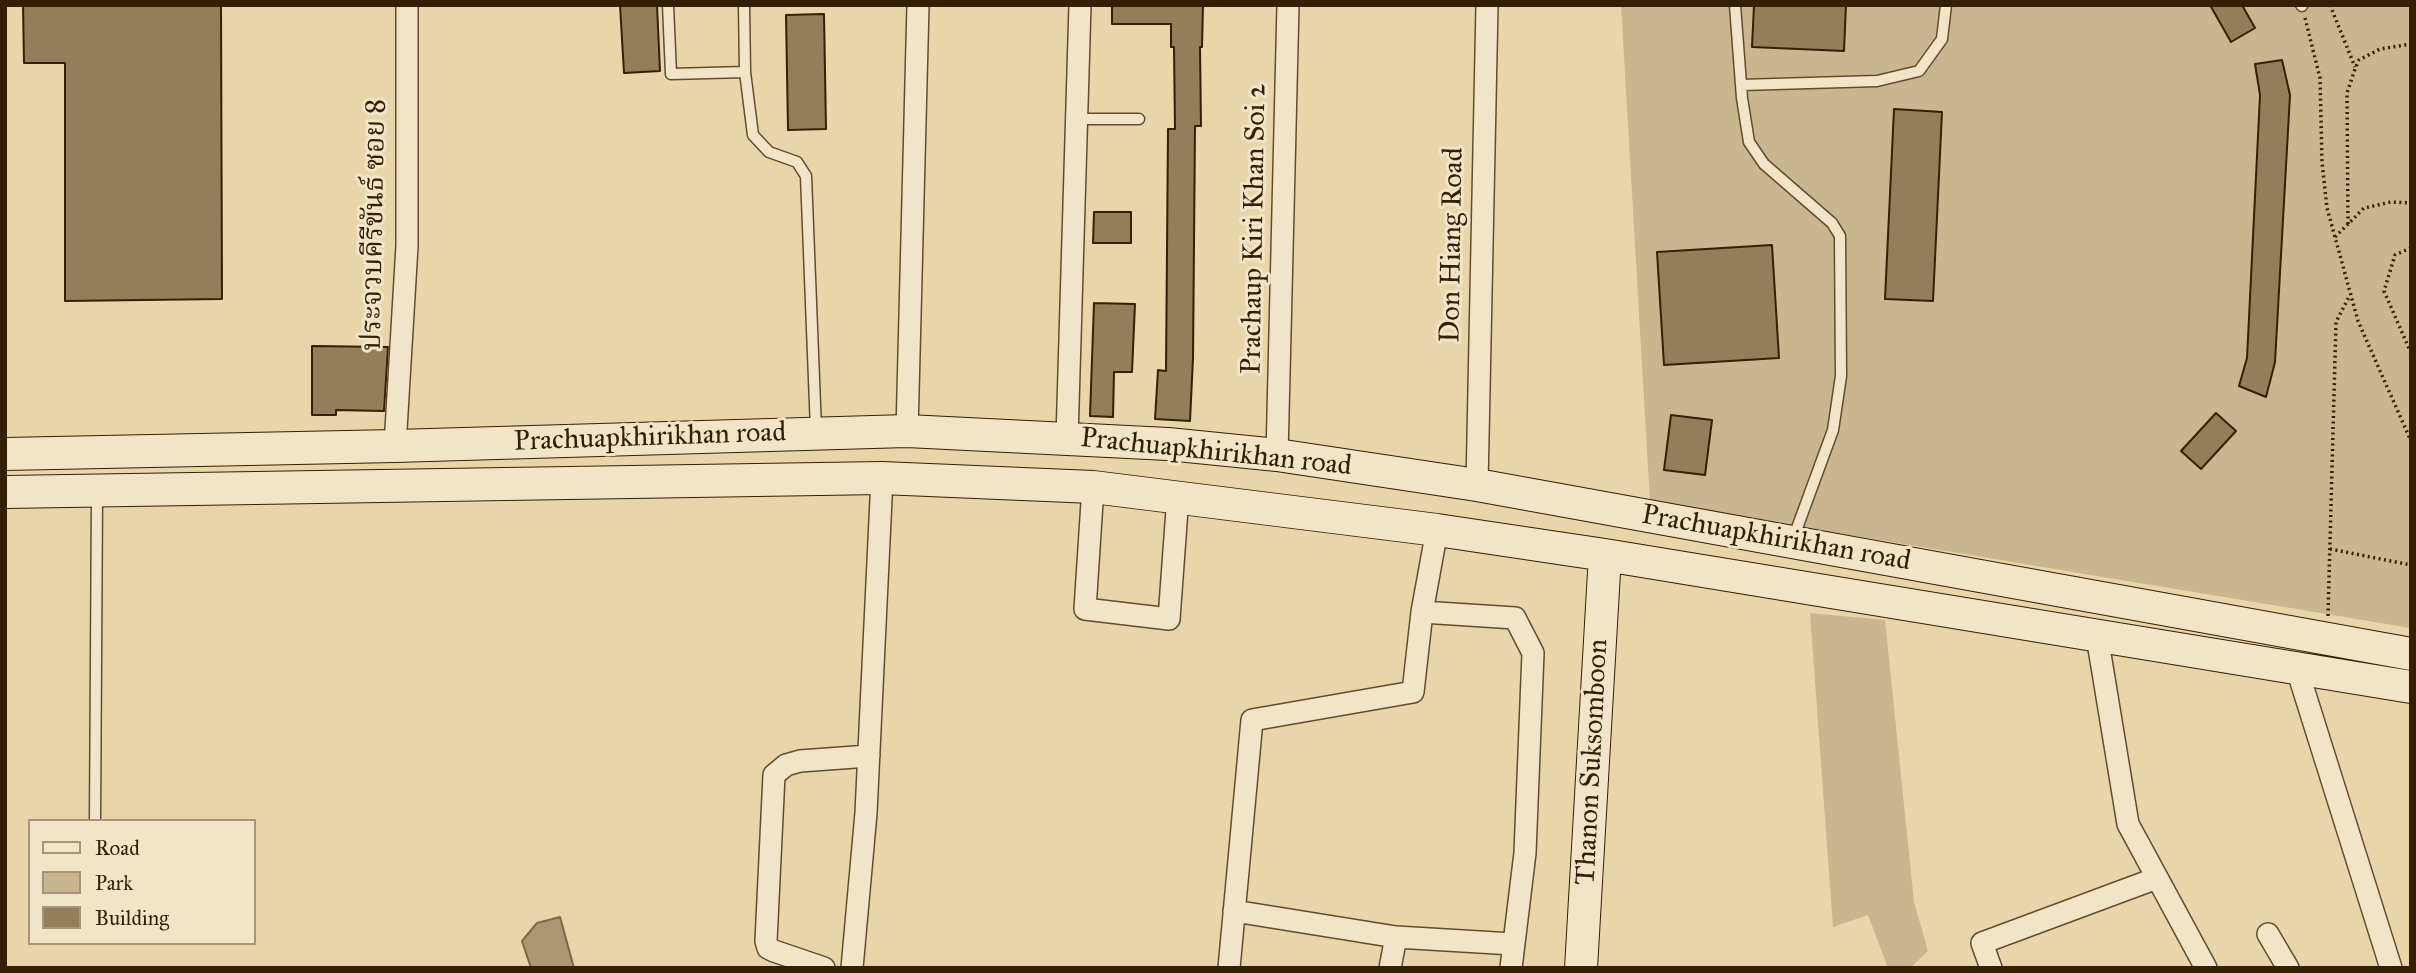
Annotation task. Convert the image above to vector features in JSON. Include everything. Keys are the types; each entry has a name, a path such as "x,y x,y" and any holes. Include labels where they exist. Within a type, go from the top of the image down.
{"main road":[{"name":"Prachuapkhirikhan road","path":"5,454 907,431 1168,444 1277,455 1477,485 2411,654"},
{"name":"Prachuapkhirikhan road","path":"5,492 882,478 1093,486 1437,530 1605,555 2411,687"},
{"name":"Thanon Suksomboon","path":"1581,968 1605,555"}],"street":[{"name":"ประจวบคีรีขันธ์ ซอย 8","path":"396,446 407,246 407,5"},
{"path":"907,431 918,5"},
{"path":"1067,438 1080,5"},
{"name":"Prachaup Kiri Khan Soi 2","path":"1277,455 1288,5"},
{"name":"Don Hiang Road","path":"1477,485 1487,5"},
{"path":"852,968 866,813 882,478"},
{"path":"1093,486 1085,609 1169,619 1178,496"},
{"path":"1229,968 1252,720 1413,692 1422,612 1437,530"},
{"path":"1422,612 1516,618 1533,653 1525,853 1511,968"},
{"path":"2097,636 2128,824 2204,967"},
{"path":"2297,668 2391,968"},
{"path":"824,968 774,951 768,948 766,942 774,775 786,765 800,761 869,756"},
{"path":"1991,968 1982,943 2157,878"},
{"path":"1234,911 1396,937 1513,944"},
{"path":"2268,934 2288,968"},
{"path":"1391,968 1396,937"}],"lane":[{"path":"668,5 671,74 745,72"},
{"path":"744,5 745,72 753,135 769,152 797,162 806,176 816,433"},
{"path":"1735,5 1741,85 1749,142 1764,164 1832,223 1840,236 1841,376 1833,430 1792,542"},
{"path":"1741,85 1877,81 1919,71 1942,39 1946,5"},
{"path":"1077,119 1139,119"},
{"path":"95,819 97,490"}],"path":[{"path":"2302,5 2320,78 2322,162 2327,208 2358,321 2411,441"},
{"path":"2330,5 2356,69"},
{"path":"2348,224 2347,93 2359,60 2379,49 2411,44"},
{"path":"2335,237 2364,208 2390,202 2411,203"},
{"path":"2411,247 2395,255 2384,291 2411,353"},
{"path":"2327,639 2336,322 2350,295"},
{"path":"2330,549 2411,565"}],"green space":[{"path":"1621,5 2411,5 2411,628 1650,502"},
{"path":"1810,613 1885,620 1914,902 1928,951 1910,968 1888,968 1868,915 1833,927"}],"shaded area":[{"path":"560,917 574,968 531,968 522,941 537,923"}],"building":[{"path":"23,5 221,5 222,299 65,301 65,63 24,63"},
{"path":"620,5 657,5 660,71 624,73"},
{"path":"1112,5 1203,5 1200,47 1201,126 1195,126 1190,421 1155,419 1158,370 1166,371 1168,129 1175,129 1174,47 1171,47 1171,24 1112,24"},
{"path":"1754,5 1846,5 1844,51 1752,47"},
{"path":"2210,5 2242,5 2255,28 2231,42"},
{"path":"824,14 826,129 788,130 786,15"},
{"path":"2282,60 2290,95 2275,362 2266,397 2239,386 2247,358 2260,95 2255,64"},
{"path":"1894,109 1942,112 1933,301 1885,299"},
{"path":"1094,212 1131,212 1131,243 1093,243"},
{"path":"1772,245 1779,358 1664,365 1657,252"},
{"path":"1094,303 1135,304 1132,372 1114,372 1113,417 1090,416"},
{"path":"312,346 388,347 384,411 336,410 336,415 312,415"},
{"path":"2216,413 2236,431 2201,469 2181,451"},
{"path":"1671,415 1712,420 1705,475 1664,470"}]}
